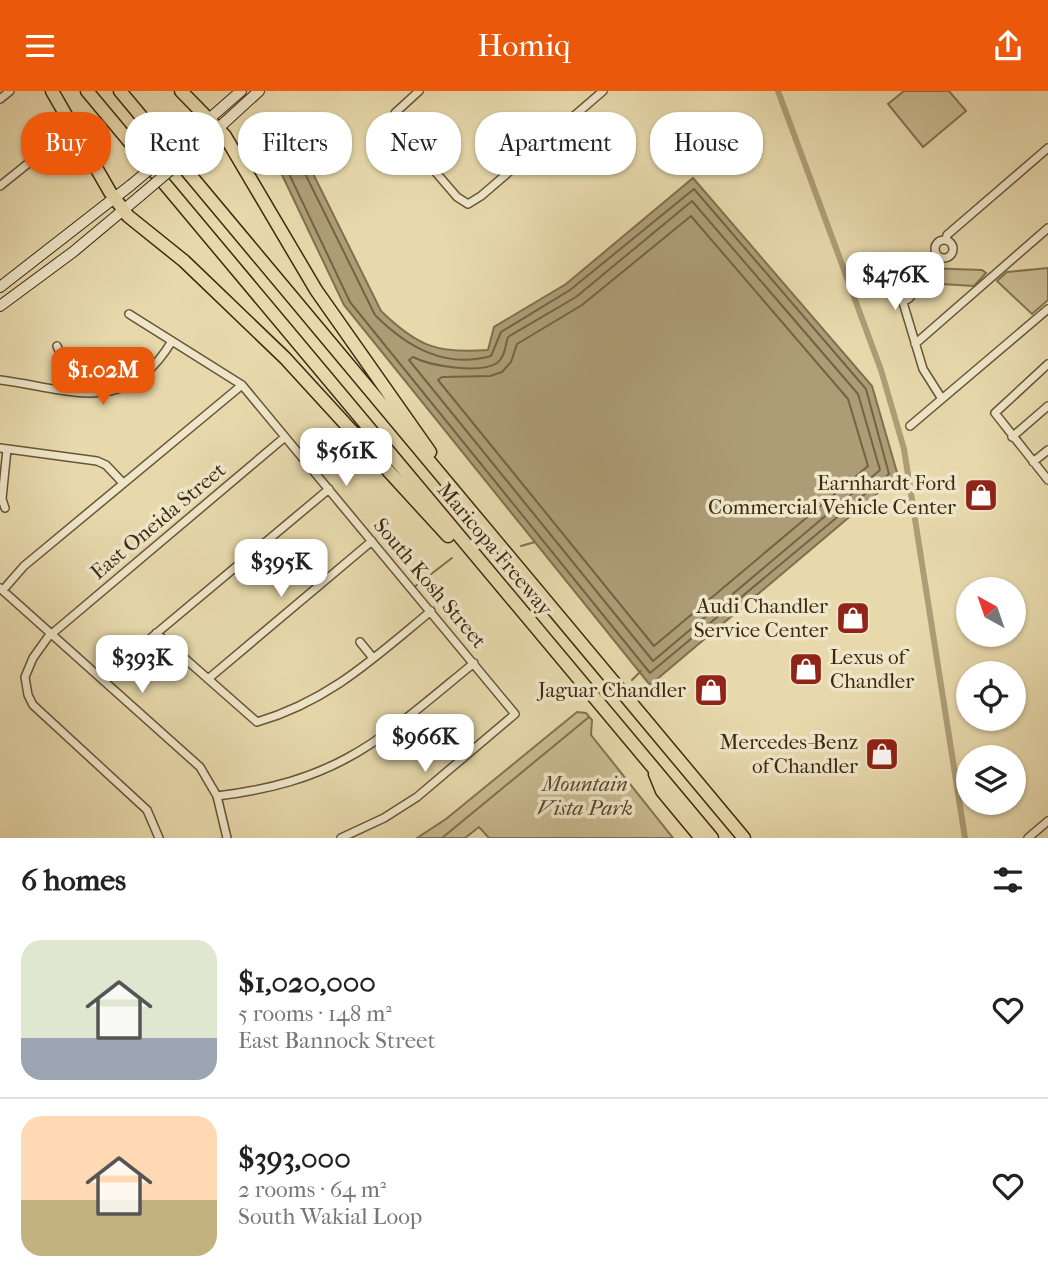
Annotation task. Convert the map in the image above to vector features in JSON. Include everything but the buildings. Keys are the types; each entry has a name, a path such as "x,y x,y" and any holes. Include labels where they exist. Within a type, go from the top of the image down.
{"highway":[{"path":"52,91 124,210 256,329 367,445 467,557 499,584"},
{"name":"Maricopa Freeway","path":"87,91 712,838"},
{"name":"Maricopa Freeway","path":"120,91 744,838"},
{"path":"181,91 200,112"},
{"path":"224,135 331,313 436,460 496,532 517,566"},
{"path":"649,761 662,791 701,838"}],"main road":[{"path":"223,112 241,91"},
{"path":"224,116 259,91"},
{"path":"0,287 143,175"},
{"path":"0,306 124,210 164,175"}],"street":[{"path":"0,99 10,91"},
{"path":"419,91 394,116 396,126 457,197 468,204 481,196 603,91"},
{"path":"946,240 947,235 1048,148"},
{"path":"0,186 21,169"},
{"path":"915,344 1048,228"},
{"path":"902,299 923,369 942,399"},
{"path":"910,426 1048,309"},
{"name":"South Kosh Street","path":"129,314 242,385 515,714 417,797 384,818 341,838"},
{"path":"0,380 99,393 133,385 159,363 172,341"},
{"path":"57,346 64,363 62,388"},
{"path":"1048,364 995,412 1048,480"},
{"path":"228,838 217,796 193,760 2,589 24,566 242,385"},
{"path":"1013,436 1048,406"},
{"name":"East Oneida Street","path":"159,838 146,810 41,714 28,695 25,677 27,668 53,632 285,437"},
{"path":"5,508 2,499 4,449 97,461 114,471 123,483"},
{"path":"1033,462 1048,450"},
{"path":"103,678 329,489"},
{"path":"208,679 372,541"},
{"path":"156,633 257,722 321,697 430,611"},
{"path":"360,642 373,658"},
{"path":"217,796 299,781 351,758 382,739 474,663"},
{"path":"1028,838 1048,821"}],"green space":[{"path":"904,91 949,91 966,111 923,147 888,104"},
{"path":"866,266 982,270 986,273 974,286 861,279"},
{"path":"1048,268 1048,300 1032,314 997,281 1007,272"},
{"name":"Mountain Vista Park","path":"577,712 586,713 592,720 591,735 673,838 489,838 479,827 465,838 417,838 446,819"}],"water":[{"path":"282,175 314,175 381,311 417,340 455,351 488,350 494,327 566,284 693,178 872,386 898,476 650,685 344,305"}],"waterway":[{"path":"778,91 881,370 904,449 965,838"},
{"path":"521,546 535,542"},
{"path":"413,588 452,558"},
{"path":"632,680 641,671"},
{"path":"442,838 589,717"}],"place":[{"name":"Earnhardt Ford Commercial Vehicle Center","path":"981,495"},
{"name":"Audi Chandler Service Center","path":"853,618"},
{"name":"Lexus of Chandler","path":"806,669"},
{"name":"Jaguar Chandler","path":"711,690"},
{"name":"Mercedes-Benz of Chandler","path":"882,754"}]}
